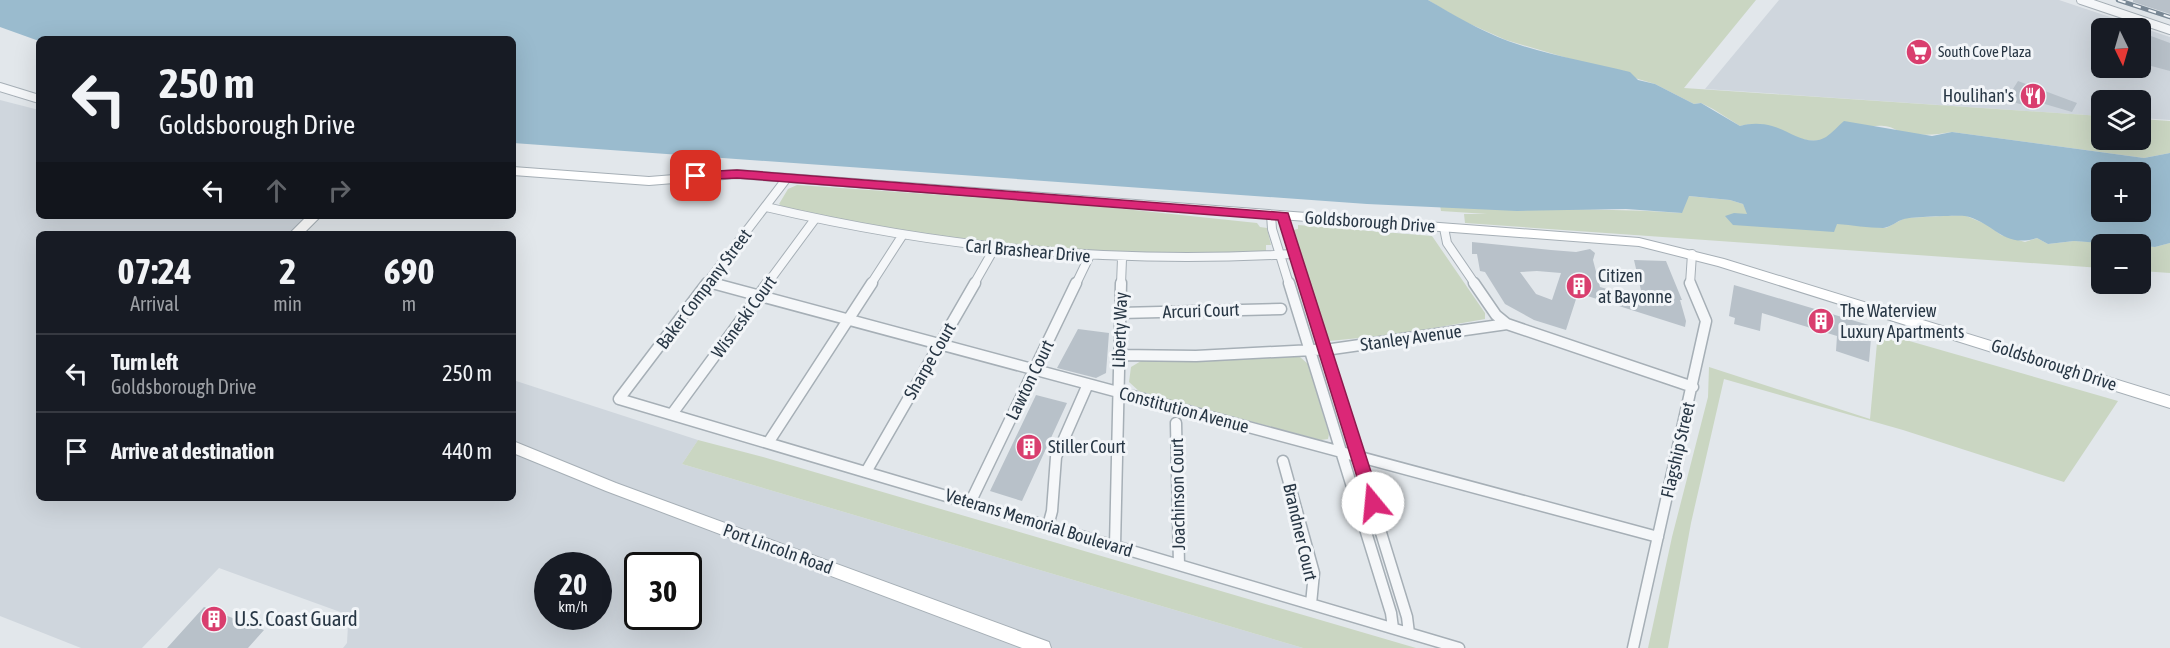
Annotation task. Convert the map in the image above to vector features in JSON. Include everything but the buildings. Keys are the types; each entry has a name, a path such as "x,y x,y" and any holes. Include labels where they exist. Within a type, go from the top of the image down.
{"street":[{"path":"2081,0 2170,30"},
{"path":"0,87 36,98"},
{"name":"Goldsborough Drive","path":"516,171 649,181 720,174 787,178 1640,242 1692,254 2170,402"},
{"name":"Baker Company Street","path":"619,399 787,178"},
{"name":"Carl Brashear Drive","path":"766,207 902,236 994,249 1122,259 1294,254"},
{"path":"1277,215 1294,254 1407,617 1409,633"},
{"path":"1277,215 1272,229 1343,453 1391,613 1393,628"},
{"path":"298,231 312,219"},
{"name":"Wisneski Court","path":"672,414 815,219"},
{"path":"1444,228 1447,243 1496,315 1507,324"},
{"path":"768,443 902,236"},
{"name":"Sharpe Court","path":"866,472 994,249"},
{"name":"Flagship Street","path":"1633,648 1693,387 1706,318 1689,281 1692,254"},
{"name":"Lawton Court","path":"970,503 1089,257"},
{"name":"Liberty Way","path":"1115,546 1122,259"},
{"name":"Constitution Avenue","path":"709,282 1658,537"},
{"name":"Arcuri Court","path":"1120,313 1281,309"},
{"name":"Stanley Avenue","path":"1119,355 1196,356 1324,349 1408,340 1507,324 1693,387"},
{"path":"1048,526 1052,511 1055,459 1088,384"},
{"name":"Veterans Memorial Boulevard","path":"619,399 1459,648"},
{"name":"Joachinson Court","path":"1176,423 1179,565"},
{"name":"Port Lincoln Road","path":"516,448 612,487 1043,648"},
{"name":"Brandner Court","path":"1283,461 1314,573 1311,604"}],"shaded area":[{"name":"South Cove Plaza","path":"1779,0 2059,0 2113,18 2091,18 2091,78 2151,78 2151,31 2170,37 2170,120 2151,119 2151,90 2091,90 2091,115 1705,89"},
{"path":"0,100 36,109 36,219 312,219 298,231 36,231 36,501 516,501 516,381 698,440 682,464 1303,648 343,648 347,643 348,625 354,617 219,568 142,648 81,648 0,616"}],"green space":[{"path":"1428,0 1756,0 1684,88 2091,115 2091,150 2151,150 2151,120 2170,121 2170,153 2144,158 1952,132 1914,134 1884,126 1865,128 1825,140 1806,140 1759,124 1740,126 1701,103 1694,104 1655,84 1506,40 1461,20"},
{"path":"797,185 1086,205 1257,223 1260,227 1267,228 1271,245 1266,245 1266,251 1162,256 1052,251 997,245 943,238 792,211 779,204 788,189"},
{"path":"1688,196 1730,200 1743,204 1748,214 1886,228 1905,218 1964,215 1988,225 2001,235 2025,242 2037,238 2048,244 2074,241 2091,242 2091,267 1465,223 1464,214 1487,214 1441,211 1440,205 1681,213"},
{"path":"1298,225 1432,236 1485,313 1485,319 1400,334 1329,341 1292,230 1298,229"},
{"path":"2170,243 2170,273 2151,272 2151,247"},
{"path":"1878,332 2118,401 2064,482 1903,430 1724,379 1691,523 1668,648 1648,648 1672,537 1708,397 1709,367 1870,419"},
{"path":"1300,357 1308,364 1329,434 1328,439 1321,440 1140,392 1129,382 1131,367 1141,361"},
{"path":"698,440 1416,648 1303,648 682,464"}],"water":[{"path":"0,0 1428,0 1508,41 1630,72 1638,80 1655,84 1694,104 1701,103 1740,126 1768,125 1805,139 1819,140 1826,137 1844,121 1932,136 1952,132 2144,158 2170,153 2170,243 2151,247 2151,234 2091,234 2091,242 2074,241 2048,244 2037,238 2015,240 1965,216 1908,218 1883,228 1837,224 1834,232 1733,225 1725,216 1734,213 1747,214 1743,204 1730,200 1689,196 1682,213 1626,209 1517,211 1367,204 516,143 516,36 36,36 36,40 0,27"}],"railway":[{"path":"2118,0 2170,17"}],"place":[{"name":"South Cove Plaza","path":"1919,52"},
{"name":"Houlihan's","path":"2033,96"},
{"name":"Citizen at Bayonne","path":"1579,286"},
{"name":"The Waterview Luxury Apartments","path":"1821,321"},
{"name":"Stiller Court","path":"1029,447"},
{"name":"U.S. Coast Guard","path":"214,619"}],"route":[{"path":"696,176 737,174 1283,216 1373,503"}]}
